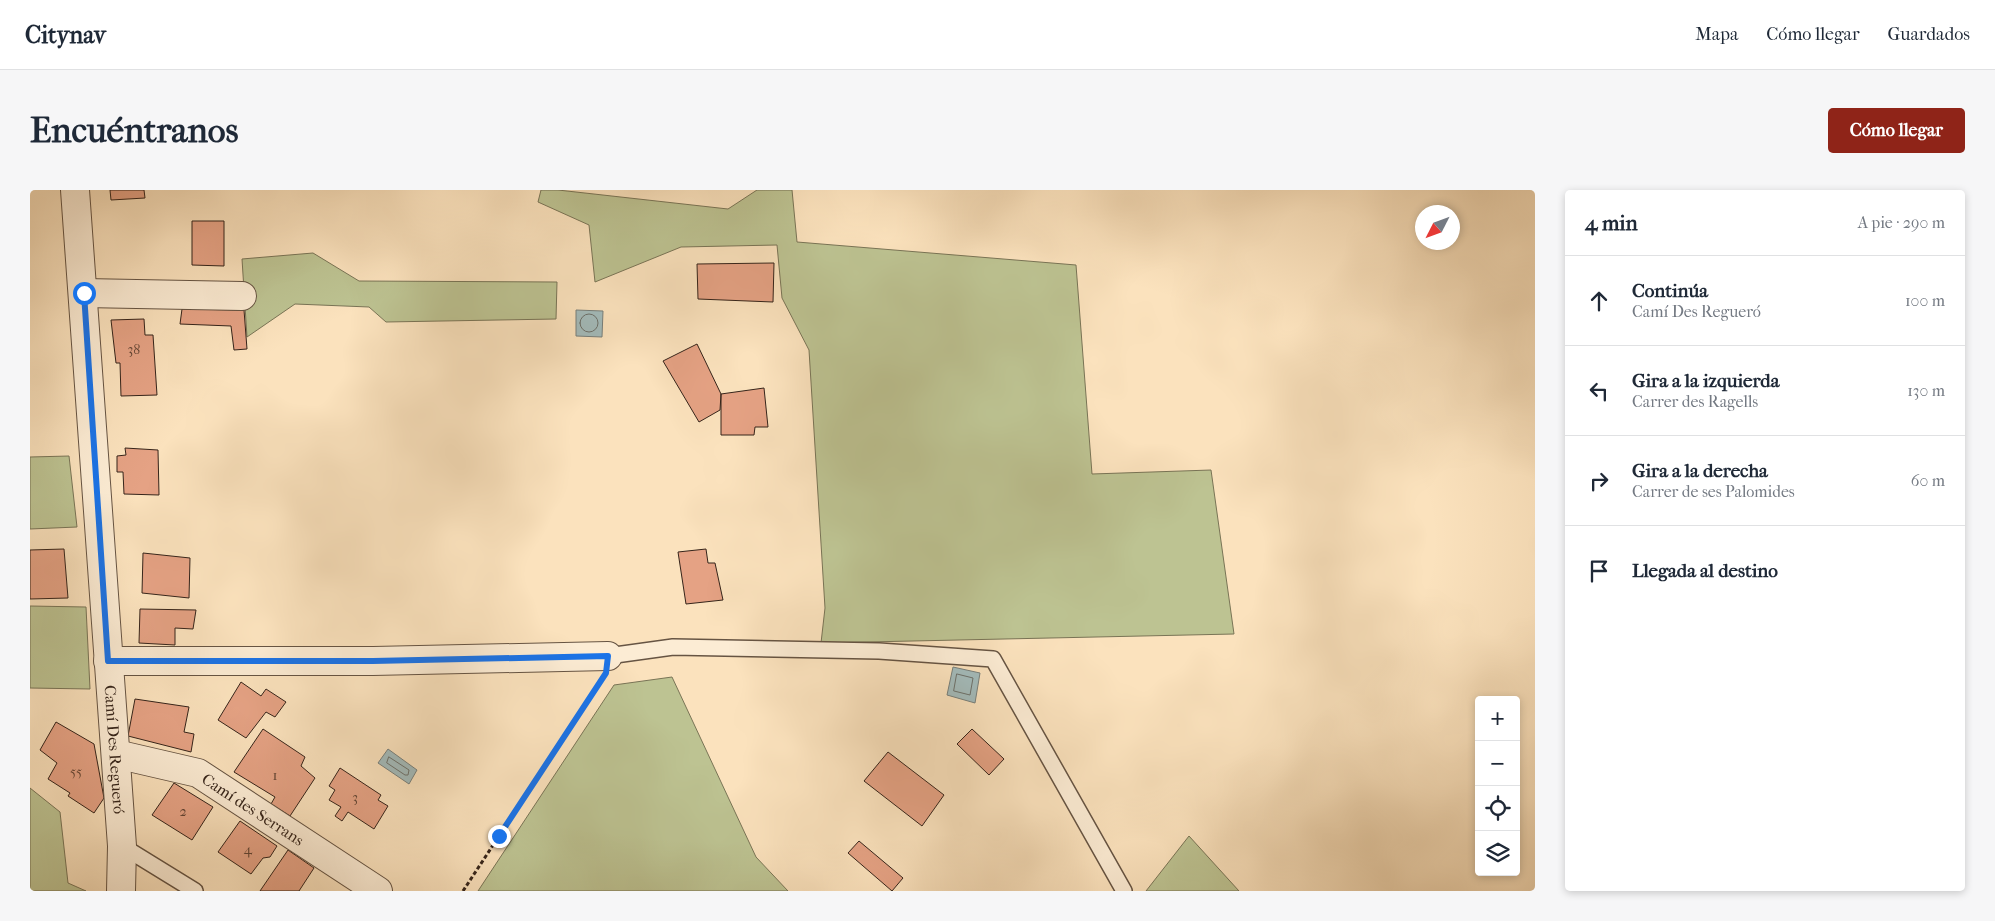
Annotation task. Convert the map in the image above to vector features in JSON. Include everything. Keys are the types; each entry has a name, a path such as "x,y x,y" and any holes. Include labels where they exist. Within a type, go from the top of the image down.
{"street":[{"name":"Camí Des Regueró","path":"75,190 84,293 108,661 116,754 122,846 121,891"},
{"path":"84,293 242,296"},
{"path":"108,661 373,661 608,656"},
{"name":"Camí des Serrans","path":"116,754 198,773 378,891"}],"lane":[{"path":"608,656 673,647 878,651 993,659 1124,891"},
{"path":"122,846 195,891"}],"path":[{"path":"462,891 606,673 608,656"}],"green space":[{"path":"541,190 558,190 728,209 757,190 792,190 797,242 1076,265 1092,474 1211,470 1234,634 821,643 825,608 809,350 782,298 777,245 681,247 595,282 589,225 538,202"},
{"path":"313,253 359,281 557,282 556,319 386,322 369,307 295,304 247,337 242,259"},
{"path":"69,456 77,527 30,529 30,457"},
{"path":"30,606 86,607 90,689 30,688"},
{"path":"672,677 756,857 788,891 478,891 614,685"},
{"path":"30,788 60,812 68,883 86,891 30,891"},
{"path":"1189,836 1239,891 1146,891"}],"water":[{"path":"576,310 603,311 602,337 576,336"},
{"path":"953,667 980,673 975,703 947,695"},
{"path":"388,749 417,770 409,784 378,763"}],"building":[{"path":"110,190 144,190 145,198 111,200"},
{"path":"192,221 224,221 224,266 192,265"},
{"path":"774,263 773,302 698,299 697,264"},
{"path":"182,309 244,310 247,349 234,350 231,326 180,324"},
{"path":"144,319 145,335 153,335 157,395 121,396 120,363 116,363 111,320"},
{"path":"697,344 721,394 720,410 699,422 663,361"},
{"path":"764,388 768,427 755,427 754,435 721,435 721,394"},
{"path":"125,448 158,450 159,495 124,494 123,472 117,472 117,456 126,455"},
{"path":"64,549 68,598 30,599 30,550"},
{"path":"706,549 708,563 715,563 723,600 686,604 678,552"},
{"path":"143,553 190,558 189,598 142,593"},
{"path":"140,609 196,610 193,629 175,628 175,645 139,643"},
{"path":"241,682 261,696 266,689 286,702 275,717 266,712 246,738 218,720"},
{"path":"135,699 189,707 184,732 194,734 191,752 128,736"},
{"path":"56,722 94,744 104,798 94,813 68,796 70,793 48,779 57,763 40,750"},
{"path":"263,729 305,757 301,766 315,778 290,816 271,804 275,797 234,772"},
{"path":"972,729 1004,759 989,775 957,744"},
{"path":"888,752 944,795 922,826 864,781"},
{"path":"340,768 381,795 378,800 388,806 374,829 348,812 342,821 335,816 341,807 329,800 335,790 329,786"},
{"path":"174,783 213,807 192,840 152,815"},
{"path":"240,821 277,846 270,857 263,858 251,874 218,852"},
{"path":"859,841 903,878 892,891 848,853"},
{"path":"288,850 314,868 299,891 260,891"}],"route":[{"path":"84,293 108,661 373,661 608,656 606,673 499,836"}]}
